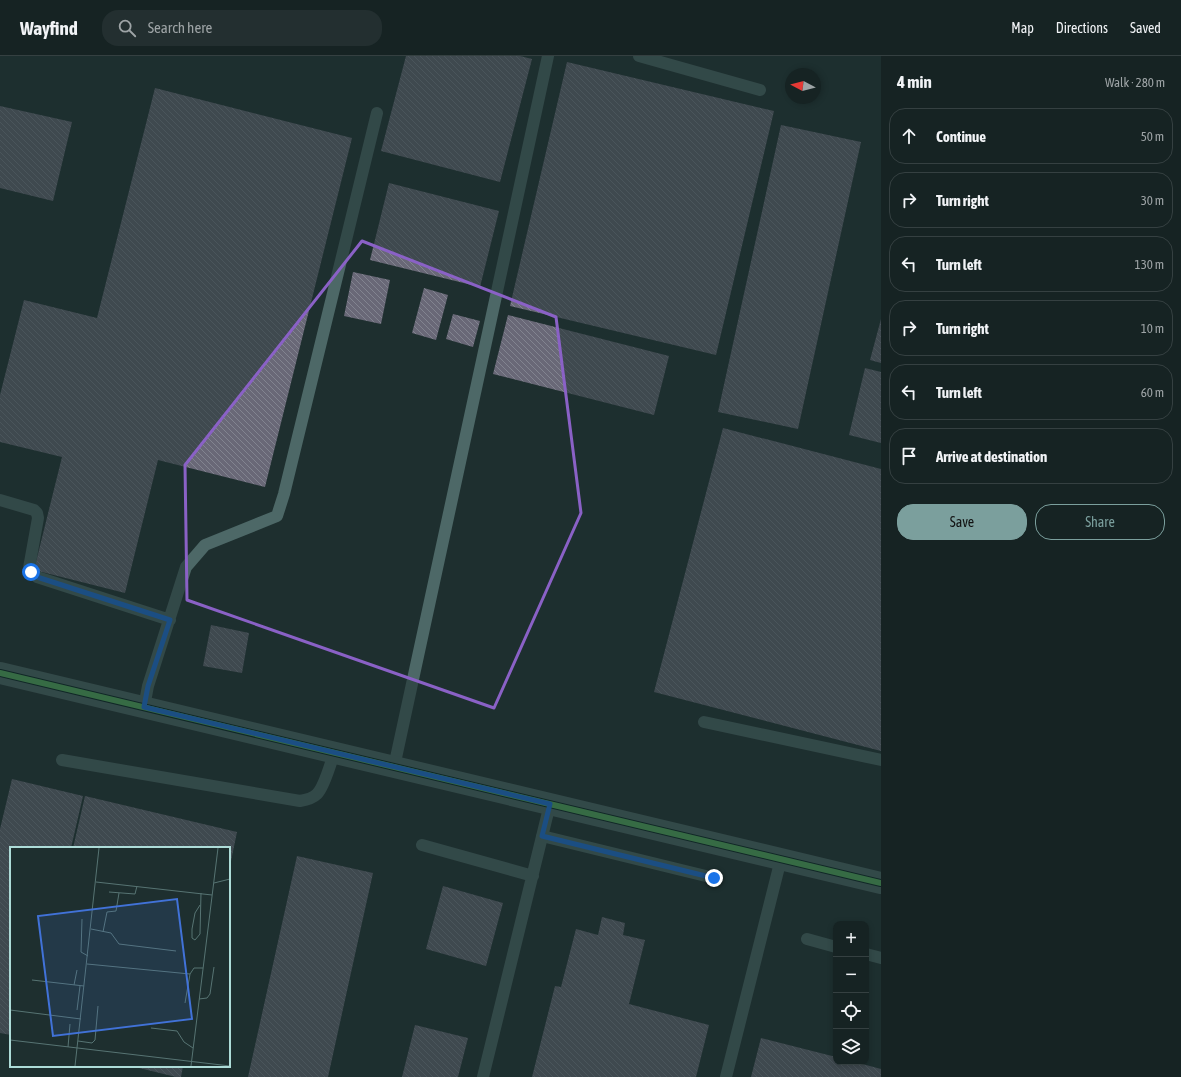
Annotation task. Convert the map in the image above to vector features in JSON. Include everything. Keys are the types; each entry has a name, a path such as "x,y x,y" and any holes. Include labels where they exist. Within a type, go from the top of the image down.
{"street":[{"path":"0,673 881,883"}],"lane":[{"path":"394,767 548,56"},
{"path":"639,56 760,90"},
{"path":"144,707 148,686 186,568 205,545 277,516 377,113"},
{"path":"0,500 34,510 37,513 38,518 29,568 37,577 170,620"},
{"path":"704,722 881,760"},
{"path":"62,760 300,801 317,794 322,786 334,753"},
{"path":"483,1077 550,804"},
{"path":"542,836 714,878"},
{"path":"422,845 533,876"},
{"path":"726,1077 781,859"},
{"path":"807,940 833,946"},
{"path":"869,955 881,958"}],"highlighted area":[{"path":"362,241 556,317 581,513 494,708 187,600 185,465"}],"building":[{"path":"406,56 520,56 532,59 500,182 381,151"},
{"path":"567,62 774,111 716,355 510,306"},
{"path":"155,88 352,138 265,487 158,460 125,593 34,570 62,457 0,442 0,395 24,300 97,318"},
{"path":"0,106 72,122 53,201 0,188"},
{"path":"781,125 861,142 798,429 718,412"},
{"path":"389,183 499,211 480,287 370,260"},
{"path":"353,272 390,280 381,324 344,316"},
{"path":"424,288 448,295 436,340 412,333"},
{"path":"453,314 480,321 473,347 446,339"},
{"path":"508,315 669,356 654,415 493,374"},
{"path":"881,319 881,363 870,360"},
{"path":"865,368 881,372 881,443 849,435"},
{"path":"723,428 881,469 881,751 654,692"},
{"path":"211,625 249,633 242,673 203,666"},
{"path":"12,779 83,796 71,847 10,847 10,1035 0,1033 0,829"},
{"path":"85,796 237,832 230,866 230,847 73,847"},
{"path":"297,856 373,873 328,1077 248,1077"},
{"path":"443,886 503,903 486,966 426,949"},
{"path":"602,917 625,923 623,935 645,940 629,1004 709,1025 696,1077 532,1077 555,986 561,987 576,929 598,935"},
{"path":"415,1025 468,1038 458,1077 402,1077"},
{"path":"761,1038 833,1056 833,1065 866,1065 881,1069 881,1077 751,1077"},
{"path":"135,1067 183,1067 181,1077"}],"cycle path":[{"path":"0,673 881,883"}],"route":[{"path":"31,572 37,577 170,620 148,686 144,707 550,804 542,836 714,878"}]}
